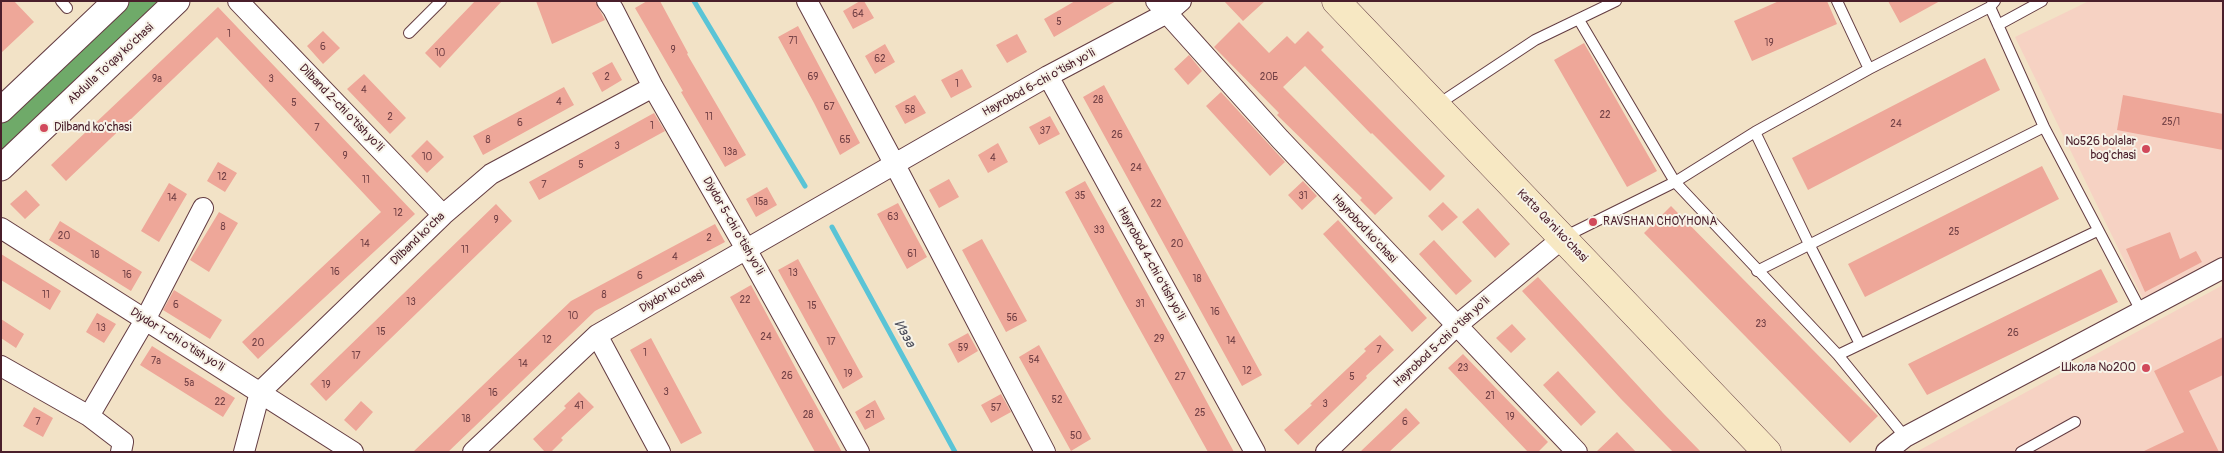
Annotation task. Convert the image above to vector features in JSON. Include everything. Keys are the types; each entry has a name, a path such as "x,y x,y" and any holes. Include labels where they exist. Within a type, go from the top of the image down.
{"main road":[{"name":"Katta Qa'ni ko'chasi","path":"1336,1 1767,452"}],"street":[{"path":"1,110 116,1"},
{"name":"Abdulla To'qay ko'chasi","path":"1,168 177,1"},
{"name":"Dilband 2-chi o'tish yo'li","path":"238,1 443,215"},
{"name":"Diydor 5-chi o'tish yo'li","path":"607,1 613,9 653,87 859,452"},
{"path":"807,1 895,164 1045,452"},
{"name":"Hayrobod 6-chi o'tish yo'li","path":"895,164 1168,5"},
{"name":"Hayrobod ko'chasi","path":"1168,5 1280,139 1577,452"},
{"name":"Hayrobod 4-chi o'tish yo'li","path":"1048,76 1255,452"},
{"name":"Dilband ko'cha","path":"260,392 443,215 491,174 653,87"},
{"name":"Diydor ko'chasi","path":"473,452 597,335 895,164"},
{"path":"89,416 145,320 203,208"},
{"name":"Diydor 1-chi o'tish yo'li","path":"1,228 353,452"},
{"name":"Hayrobod 5-chi o'tish yo'li","path":"1326,452 1456,326 1563,238"},
{"path":"1886,452 1905,437 2223,268"},
{"path":"597,335 660,452"},
{"path":"1,366 89,416 123,442 121,452"},
{"path":"244,452 260,392"}],"lane":[{"path":"409,34 440,1"},
{"path":"1436,106 1535,40 1616,1"},
{"path":"1836,1 1869,69"},
{"path":"1998,25 2042,1"},
{"path":"1563,238 1675,182 1755,132 1992,4 1998,25 2044,127 2097,231 2141,311"},
{"path":"1579,20 1675,182 1838,355 1905,437"},
{"path":"1756,270 2044,127"},
{"path":"1755,132 1860,344"},
{"path":"1838,355 2097,231"},
{"path":"2020,452 2075,422"}],"shaded area":[{"name":"№526 bolalar bog'chasi","path":"2089,1 2223,1 2223,261 2143,299 2015,37"},
{"name":"Школа №200","path":"2223,285 2223,452 1916,452"}],"green space":[{"path":"130,1 160,1 1,152 1,124"}],"building":[{"path":"1,1 14,1 34,22 1,53"},
{"path":"475,1 502,1 440,68 425,53"},
{"path":"536,1 595,1 605,20 552,44"},
{"path":"647,1 660,1 687,54 746,155 725,167 635,8"},
{"path":"860,1 864,1 874,18 853,29 843,11"},
{"path":"1075,1 1116,1 1054,37 1044,19"},
{"path":"1224,1 1265,1 1243,21"},
{"path":"1779,1 1827,1 1837,24 1752,61 1734,21"},
{"path":"1888,1 1940,1 1900,23"},
{"path":"218,7 415,214 258,359 242,342 381,212 217,37 66,181 51,165"},
{"path":"1239,22 1269,53 1287,36 1295,44 1308,31 1324,47 1321,50 1445,176 1430,191 1305,66 1283,87 1393,198 1375,215 1360,200 1362,198 1277,115 1279,113 1214,47"},
{"path":"798,26 860,143 840,155 778,37"},
{"path":"323,31 340,48 323,64 307,46"},
{"path":"1017,34 1027,52 1007,63 996,45"},
{"path":"1584,43 1657,171 1627,187 1554,60"},
{"path":"885,44 895,62 875,74 865,56"},
{"path":"1189,55 1202,71 1188,85 1174,69"},
{"path":"1985,58 2000,90 1808,190 1792,158"},
{"path":"612,62 622,80 602,92 592,73"},
{"path":"962,69 972,87 951,98 941,80"},
{"path":"364,74 406,118 390,134 347,89"},
{"path":"1104,85 1262,375 1242,386 1083,97"},
{"path":"564,87 574,105 483,155 473,136"},
{"path":"1221,92 1285,162 1270,176 1206,106"},
{"path":"915,95 926,113 905,124 895,106"},
{"path":"2123,95 2223,114 2223,150 2117,130"},
{"path":"654,113 665,131 539,200 529,182"},
{"path":"1050,116 1060,134 1039,145 1029,127"},
{"path":"427,140 444,157 427,173 411,156"},
{"path":"998,143 1008,162 988,173 978,155"},
{"path":"218,162 237,173 225,192 207,181"},
{"path":"2042,166 2059,199 1865,297 1848,264"},
{"path":"949,179 959,197 939,208 929,190"},
{"path":"1085,181 1234,452 1208,452 1124,301 1065,192"},
{"path":"1303,181 1317,196 1302,210 1288,195"},
{"path":"169,183 187,194 159,242 141,231"},
{"path":"767,187 777,205 756,217 746,199"},
{"path":"26,190 40,205 25,219 10,204"},
{"path":"1443,202 1458,217 1442,231 1428,216"},
{"path":"898,203 927,257 907,269 877,214"},
{"path":"496,204 512,221 326,401 310,384"},
{"path":"1671,206 1878,416 1850,443 1644,233"},
{"path":"1478,208 1510,244 1495,258 1462,222"},
{"path":"219,212 238,223 209,272 190,260"},
{"path":"1338,220 1427,318 1412,332 1323,234"},
{"path":"60,221 142,272 131,291 49,240"},
{"path":"715,224 725,242 595,311 448,452 413,452 571,301"},
{"path":"2170,232 2180,259 2196,251 2202,262 2145,292 2126,249"},
{"path":"982,239 1027,321 1006,332 962,250"},
{"path":"1434,240 1472,281 1456,295 1419,254"},
{"path":"1,254 61,291 50,310 1,280"},
{"path":"798,259 863,377 843,389 778,270"},
{"path":"2101,269 2118,302 1927,395 1908,364"},
{"path":"1538,277 1701,452 1673,452 1621,399 1522,291"},
{"path":"751,285 842,452 815,452 730,297"},
{"path":"174,290 222,320 210,339 163,310"},
{"path":"97,313 116,324 104,343 86,332"},
{"path":"1,319 24,334 16,348 1,338"},
{"path":"1512,324 1526,339 1511,353 1496,338"},
{"path":"968,333 978,351 958,363 948,344"},
{"path":"1380,335 1394,350 1298,445 1284,430 1312,405 1310,404 1366,351 1364,349"},
{"path":"2223,337 2223,375 2189,391 2219,452 2142,452 2184,432 2154,371"},
{"path":"651,338 702,433 681,444 630,350"},
{"path":"1039,345 1091,439 1071,451 1019,357"},
{"path":"152,346 235,398 223,417 140,365"},
{"path":"1463,354 1548,442 1538,452 1528,452 1448,368"},
{"path":"1558,371 1596,412 1581,426 1543,385"},
{"path":"579,392 594,407 561,438 563,440 551,452 545,452 533,439 566,408 564,406"},
{"path":"1001,394 1011,412 991,423 981,405"},
{"path":"875,400 885,419 865,430 855,412"},
{"path":"361,401 373,412 356,431 344,420"},
{"path":"34,407 53,418 43,437 23,426"},
{"path":"1406,408 1420,423 1389,452 1360,452"},
{"path":"1617,432 1636,452 1596,452"}],"waterway":[{"name":"Изза","path":"694,1 805,186"},
{"name":"Изза","path":"832,227 955,452"}],"place":[{"name":"Dilband ko'chasi","path":"44,128"},
{"name":"№526 bolalar bog'chasi","path":"2146,149"},
{"name":"RAVSHAN CHOYHONA","path":"1593,222"},
{"name":"Школа №200","path":"2146,368"}]}
